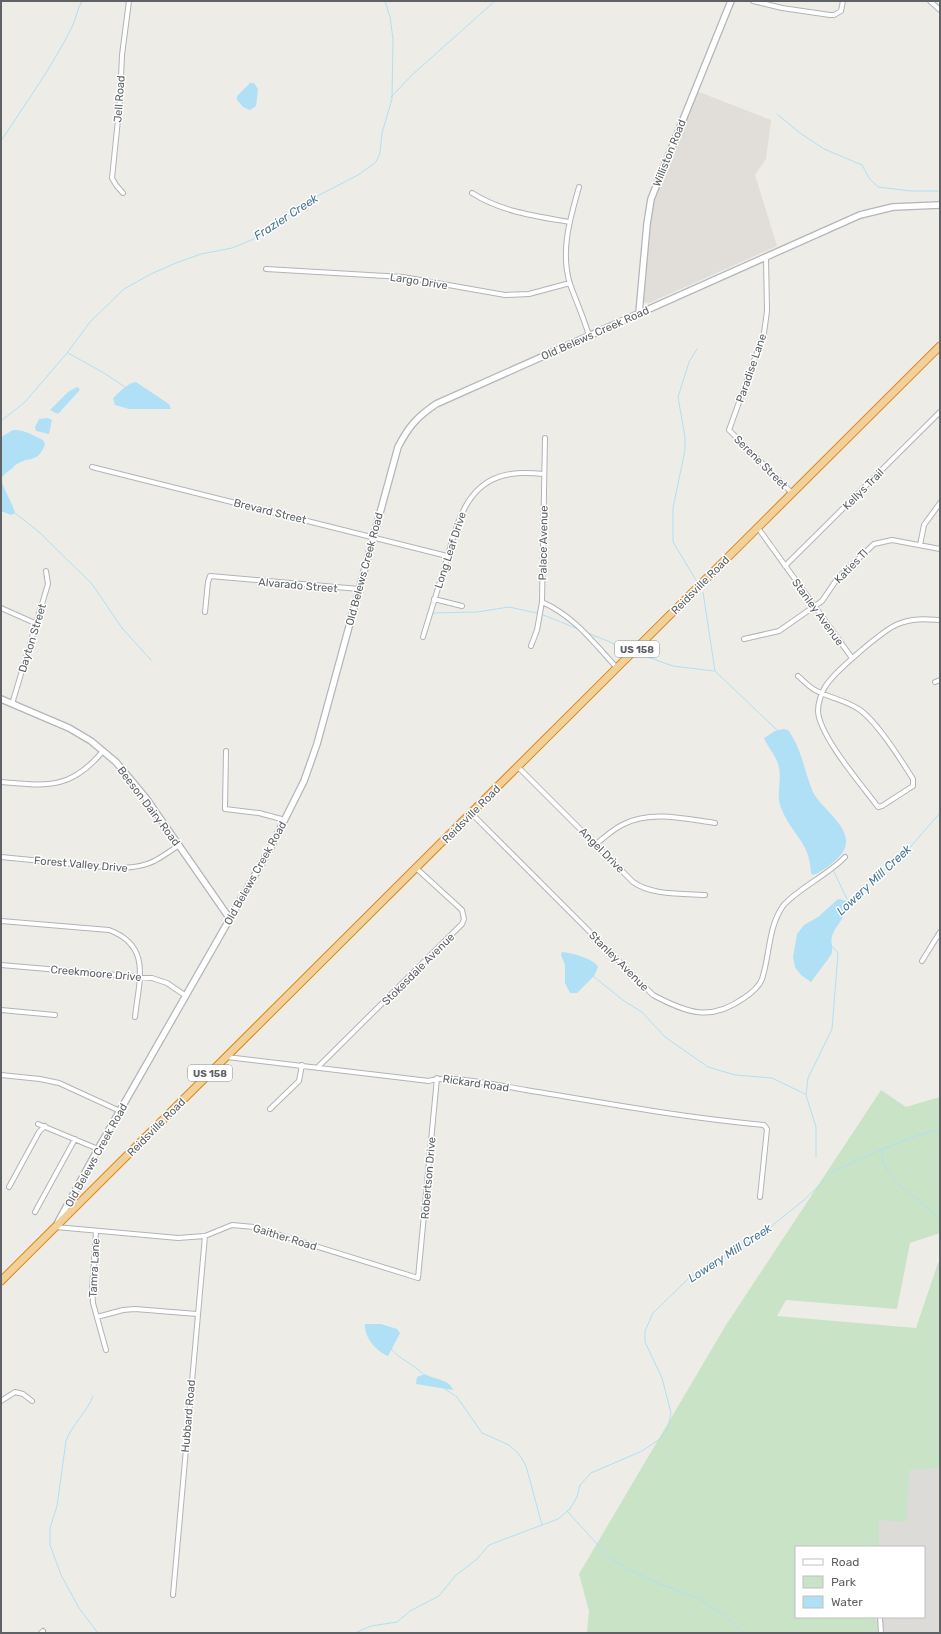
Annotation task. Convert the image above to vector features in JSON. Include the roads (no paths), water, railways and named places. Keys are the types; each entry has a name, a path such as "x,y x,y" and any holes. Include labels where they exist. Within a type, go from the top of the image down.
{"highway":[{"name":"Reidsville Road","path":"1,1281 940,346"}],"street":[{"name":"Jell Road","path":"123,193 112,178 120,100 122,55 129,1"},
{"name":"Williston Road","path":"639,313 647,224 651,199 731,1"},
{"path":"753,1 782,8 830,16 838,14 841,11 843,1"},
{"path":"930,1 940,10"},
{"path":"579,187 566,244 566,265 570,283 589,336"},
{"path":"472,193 497,206 520,214 570,222"},
{"name":"Old Belews Creek Road","path":"56,1227 98,1149 230,919 304,781 317,744 398,447 409,427 420,415 436,404 868,212 893,207 940,205"},
{"name":"Paradise Lane","path":"729,430 764,333 767,311 766,257"},
{"name":"Largo Drive","path":"266,269 403,277 505,295 529,294 570,283"},
{"name":"Kellys Trail","path":"785,566 940,412"},
{"name":"Serene Street","path":"729,430 793,494"},
{"name":"Palace Avenue","path":"531,646 538,630 542,602 545,438"},
{"name":"Brevard Street","path":"92,467 373,536 448,556"},
{"name":"Long Leaf Drive","path":"423,637 459,515 477,489 497,477 509,474 544,474"},
{"path":"920,546 926,520 940,503"},
{"name":"Stanley Avenue","path":"758,528 852,658"},
{"name":"Katies Tl","path":"744,638 779,631 826,598 837,579 874,544 892,540 940,549"},
{"name":"Dayton Street","path":"12,704 48,584 46,572"},
{"name":"Alvarado Street","path":"205,612 210,576 236,580 359,589"},
{"path":"434,599 462,606"},
{"path":"542,602 562,612 575,622 617,668"},
{"path":"1,608 37,624"},
{"path":"798,676 816,690 822,692 846,702 861,711 877,729 908,771 913,779 913,786 882,806 875,804 824,731 818,710 822,692 829,681 852,658 898,624 914,619 940,620"},
{"path":"935,682 940,680"},
{"name":"Beeson Dairy Road","path":"1,699 69,728 91,741 116,762 146,798 230,919"},
{"path":"1,782 39,786 59,783 75,777 90,767 103,751"},
{"path":"226,751 225,809 258,813 284,820"},
{"name":"Angel Drive","path":"518,767 633,882 650,890 705,895"},
{"name":"Stanley Avenue","path":"471,813 653,995 688,1011 699,1013 711,1013 728,1008 753,991 761,981 773,927 783,907 792,898 827,874 845,857"},
{"path":"596,844 619,826 641,817 653,816 715,822"},
{"name":"Forest Valley Drive","path":"1,856 114,868 133,868 156,862 179,845"},
{"name":"Stokesdale Avenue","path":"318,1067 462,924 464,915 462,910 416,868"},
{"path":"1,921 109,930 123,935 136,950 139,963 135,1017"},
{"path":"922,962 940,932"},
{"name":"Creekmoore Drive","path":"1,965 152,978 167,983 186,996"},
{"path":"1,1010 55,1015"},
{"name":"Rickard Road","path":"226,1057 429,1080 437,1078 702,1118 764,1125 767,1129 760,1197"},
{"path":"270,1109 299,1081 302,1065"},
{"path":"1,1076 40,1079 58,1083 120,1111"},
{"name":"Robertson Drive","path":"418,1278 437,1078"},
{"path":"38,1124 98,1149"},
{"path":"9,1187 39,1132 44,1126"},
{"path":"35,1212 75,1139"},
{"name":"Gaither Road","path":"56,1227 96,1232 178,1238 205,1236 232,1225 252,1226 418,1278"},
{"name":"Tamra Lane","path":"96,1232 92,1303 106,1350"},
{"name":"Hubbard Road","path":"173,1595 205,1236"},
{"path":"97,1317 123,1310 135,1309 197,1314"},
{"path":"1,1401 15,1392 23,1394 32,1401"},
{"path":"880,1618 881,1633"}],"water":[{"path":"250,83 254,83 258,89 256,106 250,110 243,107 237,100 237,96"},
{"path":"136,382 169,404 171,409 129,409 115,405 113,398 127,386"},
{"path":"77,387 80,389 78,392 58,414 50,410 68,392"},
{"path":"48,418 52,420 49,434 36,431 35,427 39,419"},
{"path":"13,430 20,430 43,440 45,444 36,457 16,465 1,479 1,437"},
{"path":"1,479 15,513 11,515 1,511"},
{"path":"783,729 788,730 797,745 813,792 818,800 839,823 844,831 846,840 845,849 838,858 823,870 813,875 811,873 810,862 804,846 786,819 780,805 780,774 778,764 764,738 775,731"},
{"path":"838,899 848,901 848,906 832,936 831,955 811,982 801,975 795,967 793,957 797,934 804,925 818,917"},
{"path":"562,952 577,955 593,961 598,967 594,976 577,993 570,993 565,983 565,965 561,955"},
{"path":"365,1324 381,1324 397,1329 400,1333 388,1356 379,1351 369,1339 366,1334"},
{"path":"425,1374 449,1384 453,1390 416,1384 417,1377"}],"waterway":[{"path":"1,141 56,56 75,21 82,1"},
{"name":"Frazier Creek","path":"1,421 25,402 67,353 90,322 124,289 151,274 176,263 201,254 232,248 254,239 278,225 302,204 358,175 376,162 380,153 382,133 392,99 393,39 390,17 385,1"},
{"name":"Frazier Creek","path":"391,97 413,74 495,1"},
{"path":"777,114 800,133 824,149 862,165 869,178 878,187 911,191 938,191"},
{"path":"696,580 673,542 673,508 685,450 685,437 678,397 689,362 697,349"},
{"path":"68,353 104,373 125,387"},
{"path":"15,513 39,532 92,584 122,628 151,660"},
{"path":"703,592 715,671 778,731"},
{"path":"433,613 477,612 509,607 537,613"},
{"path":"541,614 578,629"},
{"path":"588,633 629,650"},
{"path":"636,653 673,666 714,671"},
{"name":"Lowery Mill Creek","path":"848,901 905,853 940,813"},
{"path":"833,870 848,901"},
{"name":"Lowery Mill Creek","path":"816,1157 816,1127 806,1095 808,1078 832,1029 838,953 831,945"},
{"path":"593,976 624,1001 642,1012 665,1037 708,1067 735,1075 772,1078 805,1094"},
{"name":"Lowery Mill Creek","path":"355,1633 371,1626 397,1622 410,1611 439,1596 455,1576 477,1559 489,1545 558,1519 570,1509 577,1497 580,1485 591,1473 642,1451 660,1439 668,1428 671,1413 662,1378 645,1342 645,1331 653,1313 690,1277 769,1228 804,1200 833,1172 875,1152 919,1135 940,1129"},
{"path":"881,1149 883,1161 895,1180 940,1219"},
{"path":"391,1349 423,1374"},
{"path":"445,1389 457,1397 482,1433 509,1445 519,1454 526,1466 542,1525"},
{"path":"93,1396 66,1441 57,1506 50,1528 50,1545 61,1575 79,1608 98,1633"},
{"path":"567,1511 610,1558 624,1567 657,1583 698,1598 725,1616 744,1633"}]}
